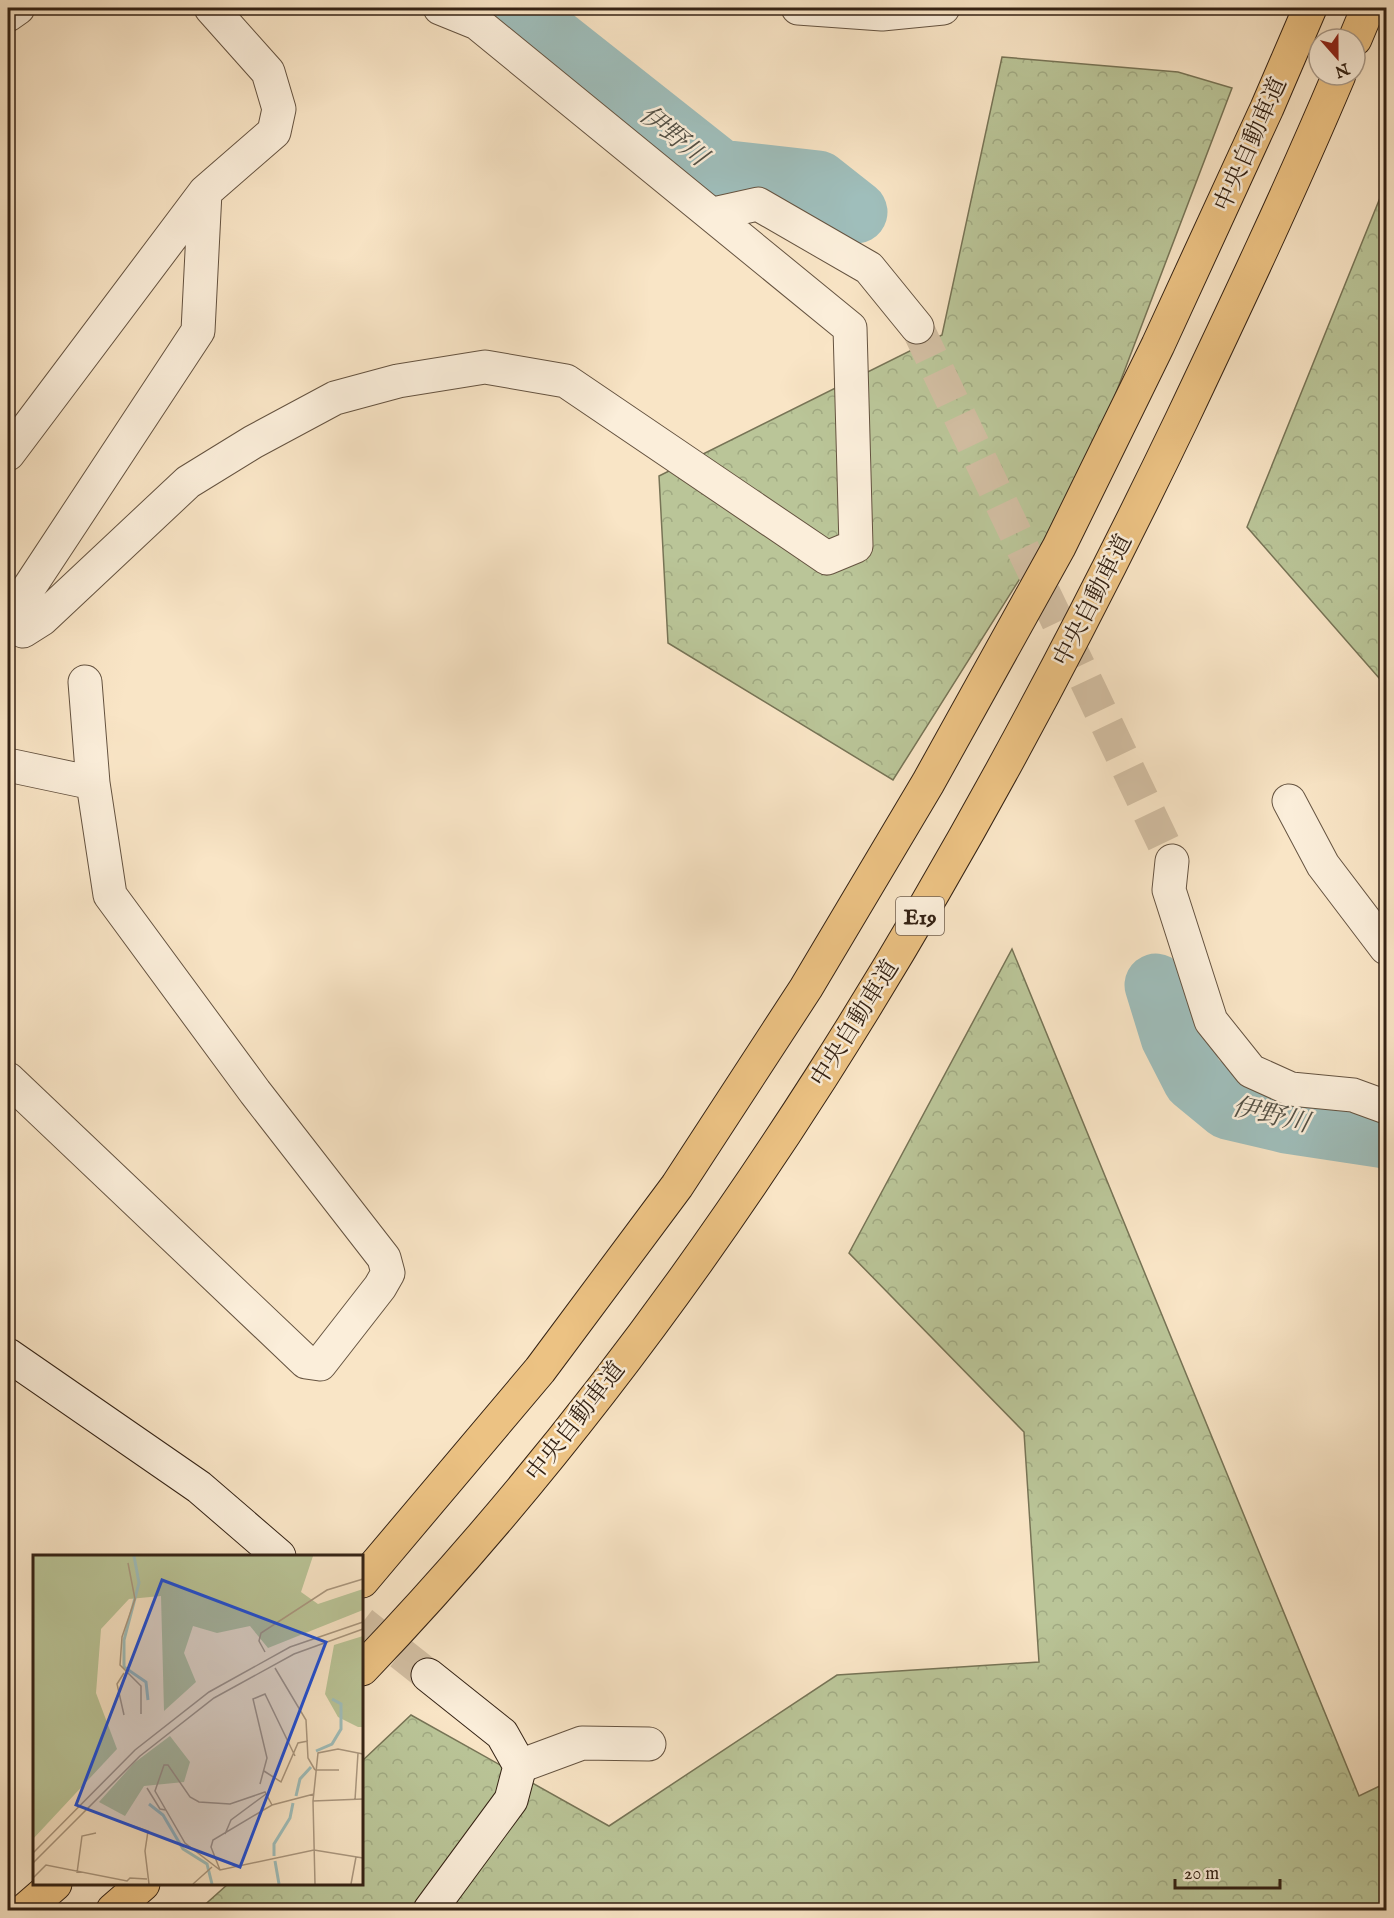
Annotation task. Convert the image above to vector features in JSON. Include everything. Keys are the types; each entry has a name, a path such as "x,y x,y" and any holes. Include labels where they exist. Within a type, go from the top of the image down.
{"highway":[{"name":"中央自動車道","path":"363,1580 540,1370 677,1186 806,988 928,783 1059,547 1163,334 1268,108 1310,8"},
{"path":"1360,27 1368,8"},
{"name":"中央自動車道","path":"363,1668 436,1592 589,1406 729,1218 859,1018 981,812 1109,571 1212,355 1334,87"},
{"path":"26,1911 54,1885"},
{"path":"113,1911 142,1885"}],"street":[{"path":"8,15 18,8"},
{"path":"8,454 205,192 274,132 279,108 268,72 211,8"},
{"path":"205,192 198,331 8,617 23,631 42,619 188,482 253,442 335,398 399,381 485,367 566,381 827,558 856,546 850,328 714,214 477,23 440,8"},
{"path":"798,8 882,14 943,8"},
{"path":"714,214 758,204 869,268 917,327"},
{"path":"8,1079 306,1362 320,1364 380,1287 388,1273 384,1258 255,1092 110,894 93,783 85,682"},
{"path":"8,765 93,783"},
{"path":"1289,801 1323,865 1386,948"},
{"path":"1172,861 1169,890 1210,1021 1251,1071 1291,1089 1353,1095 1386,1107"},
{"path":"8,1355 199,1487 277,1555"},
{"path":"428,1675 502,1734 520,1766 511,1800 430,1911"},
{"path":"520,1766 582,1743 650,1744"}],"green space":[{"path":"1002,57 1178,72 1232,88 1084,477 893,780 668,643 659,476 942,335"},
{"path":"1386,183 1386,686 1247,527"},
{"path":"1012,949 1359,1796 1386,1783 1386,1910 199,1910 227,1885 363,1885 363,1760 411,1715 609,1826 837,1675 1039,1662 1024,1432 849,1253"}],"waterway":[{"name":"伊野川","path":"514,8 720,171 818,182 856,212"},
{"name":"伊野川","path":"1156,985 1172,1037 1194,1080 1228,1108 1287,1122 1386,1137"}],"tunnel":[{"path":"917,327 1172,861"},
{"path":"363,1624 428,1675"}]}
